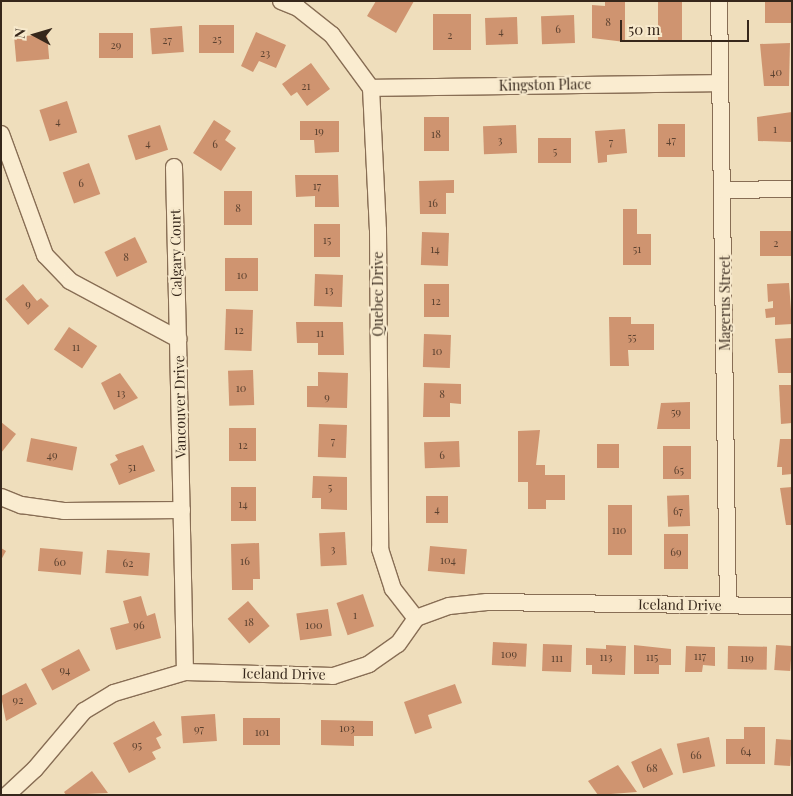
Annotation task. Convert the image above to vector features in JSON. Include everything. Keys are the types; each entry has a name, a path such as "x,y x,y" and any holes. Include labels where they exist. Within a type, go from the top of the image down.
{"street":[{"path":"281,1 298,8 332,35 371,88"},
{"name":"Magerus Street","path":"719,1 724,190 728,605"},
{"name":"Kingston Place","path":"371,88 720,83"},
{"name":"Quebec Drive","path":"371,88 378,230 380,549 393,589 416,618"},
{"name":"Vancouver Drive","path":"1,134 46,255 70,281 178,339 185,672"},
{"name":"Calgary Court","path":"174,167 178,339"},
{"path":"724,190 792,189"},
{"path":"1,497 21,505 64,510 182,510"},
{"name":"Iceland Drive","path":"7,795 36,769 84,711 114,693 185,672 333,676 369,664 398,644 416,618 449,606 488,602 792,606"}],"building":[{"path":"376,1 414,1 396,33 367,16"},
{"path":"605,1 625,2 625,42 592,38 592,5 605,6"},
{"path":"658,1 682,1 682,42 658,42"},
{"path":"765,1 791,1 791,23 765,23"},
{"path":"433,14 471,14 471,50 433,50"},
{"path":"574,15 575,43 542,44 541,16"},
{"path":"517,17 518,44 486,45 485,18"},
{"path":"199,25 234,25 234,53 199,53"},
{"path":"182,26 184,52 152,54 150,28"},
{"path":"256,32 286,45 276,68 259,61 253,72 241,66"},
{"path":"99,33 133,33 133,58 99,58"},
{"path":"47,34 49,59 16,62 14,37"},
{"path":"790,43 789,86 764,86 760,44"},
{"path":"311,63 330,89 307,106 297,92 291,96 282,84"},
{"path":"67,101 77,132 50,141 39,110"},
{"path":"792,112 792,142 758,141 757,117"},
{"path":"424,117 449,117 449,151 424,151"},
{"path":"214,120 231,131 225,140 236,148 221,171 193,153"},
{"path":"300,121 339,121 339,152 315,153 314,140 300,140"},
{"path":"658,124 685,124 685,157 658,157"},
{"path":"160,125 168,150 136,160 128,136"},
{"path":"516,125 517,153 484,154 483,126"},
{"path":"625,129 627,153 607,155 607,162 598,163 595,131"},
{"path":"538,138 571,138 571,163 538,163"},
{"path":"89,163 100,194 74,204 63,173"},
{"path":"295,175 338,175 339,207 315,207 315,196 296,197"},
{"path":"454,180 454,193 446,193 446,214 420,214 419,181"},
{"path":"224,191 252,191 252,225 224,225"},
{"path":"623,209 637,209 637,234 651,234 651,265 623,265"},
{"path":"314,224 340,224 340,257 314,257"},
{"path":"760,231 792,231 792,256 760,256"},
{"path":"422,232 449,233 448,266 421,265"},
{"path":"135,237 147,262 117,277 104,252"},
{"path":"225,258 258,258 258,291 225,291"},
{"path":"315,274 343,275 342,307 314,306"},
{"path":"789,283 792,324 775,325 775,317 766,318 765,309 773,308 773,301 768,302 767,284"},
{"path":"23,284 37,301 41,298 49,306 28,325 5,299"},
{"path":"424,284 449,284 449,317 424,317"},
{"path":"226,309 253,310 252,351 225,350"},
{"path":"609,317 631,317 631,324 654,324 654,350 628,350 629,366 610,366"},
{"path":"296,322 343,322 344,355 318,355 318,343 297,343"},
{"path":"69,327 97,346 82,368 54,349"},
{"path":"424,334 451,335 450,368 423,367"},
{"path":"792,338 792,373 778,373 775,339"},
{"path":"253,370 254,405 229,406 228,371"},
{"path":"318,372 348,373 347,408 307,407 307,386 318,386"},
{"path":"120,373 138,398 114,410 101,383"},
{"path":"424,383 461,384 461,404 450,403 450,417 423,417"},
{"path":"779,385 792,385 792,423 781,424"},
{"path":"690,402 690,429 657,429 661,403"},
{"path":"1,422 16,434 1,453"},
{"path":"319,424 347,425 346,458 318,457"},
{"path":"229,428 256,428 256,461 229,461"},
{"path":"540,430 536,465 545,465 545,475 565,475 565,500 546,500 546,509 528,509 528,482 518,482 518,431"},
{"path":"31,438 77,447 73,471 26,462"},
{"path":"780,439 792,439 792,474 782,475 782,467 777,467"},
{"path":"459,441 460,467 425,468 424,442"},
{"path":"597,444 619,444 619,468 597,468"},
{"path":"143,445 155,471 119,485 110,464 118,460 115,455"},
{"path":"663,446 691,446 691,479 663,479"},
{"path":"313,476 347,477 347,510 321,509 321,498 312,498"},
{"path":"231,487 256,487 256,521 231,521"},
{"path":"792,487 792,525 786,525 780,488"},
{"path":"689,495 690,526 668,527 667,496"},
{"path":"426,496 448,496 448,523 426,523"},
{"path":"608,505 632,505 632,555 608,555"},
{"path":"345,532 347,565 321,566 319,533"},
{"path":"664,534 688,534 688,569 664,569"},
{"path":"259,543 260,579 253,579 253,590 232,590 231,544"},
{"path":"430,546 467,549 465,574 428,571"},
{"path":"1,548 6,551 1,560"},
{"path":"40,548 83,552 81,575 38,571"},
{"path":"107,550 150,553 148,576 105,573"},
{"path":"363,594 374,626 348,635 337,603"},
{"path":"141,596 147,616 155,613 161,638 116,650 110,628 129,623 123,601"},
{"path":"248,601 270,626 249,644 228,619"},
{"path":"328,609 332,636 300,640 296,613"},
{"path":"493,642 527,644 526,667 492,665"},
{"path":"543,644 572,645 571,672 542,671"},
{"path":"606,645 626,646 625,675 592,674 592,665 586,665 586,648 606,649"},
{"path":"634,645 671,649 671,665 659,665 659,674 634,674"},
{"path":"776,645 792,646 790,671 774,670"},
{"path":"686,646 715,647 715,666 703,665 702,672 685,672"},
{"path":"728,646 767,647 767,670 728,669"},
{"path":"79,649 90,670 52,690 41,669"},
{"path":"26,683 37,704 6,721 1,696"},
{"path":"455,684 462,703 428,715 432,728 415,734 404,702"},
{"path":"215,714 217,741 183,743 181,716"},
{"path":"243,718 280,718 280,745 243,745"},
{"path":"321,720 373,721 373,736 354,736 354,746 321,745"},
{"path":"154,721 162,735 156,738 161,748 152,752 156,759 129,773 113,743"},
{"path":"744,727 765,727 765,764 726,764 726,739 744,739"},
{"path":"709,737 715,766 683,773 677,744"},
{"path":"776,739 792,740 790,766 774,765"},
{"path":"661,748 673,774 643,788 631,762"},
{"path":"618,765 637,792 598,795 588,781"},
{"path":"92,771 108,793 66,795 64,792"}]}
